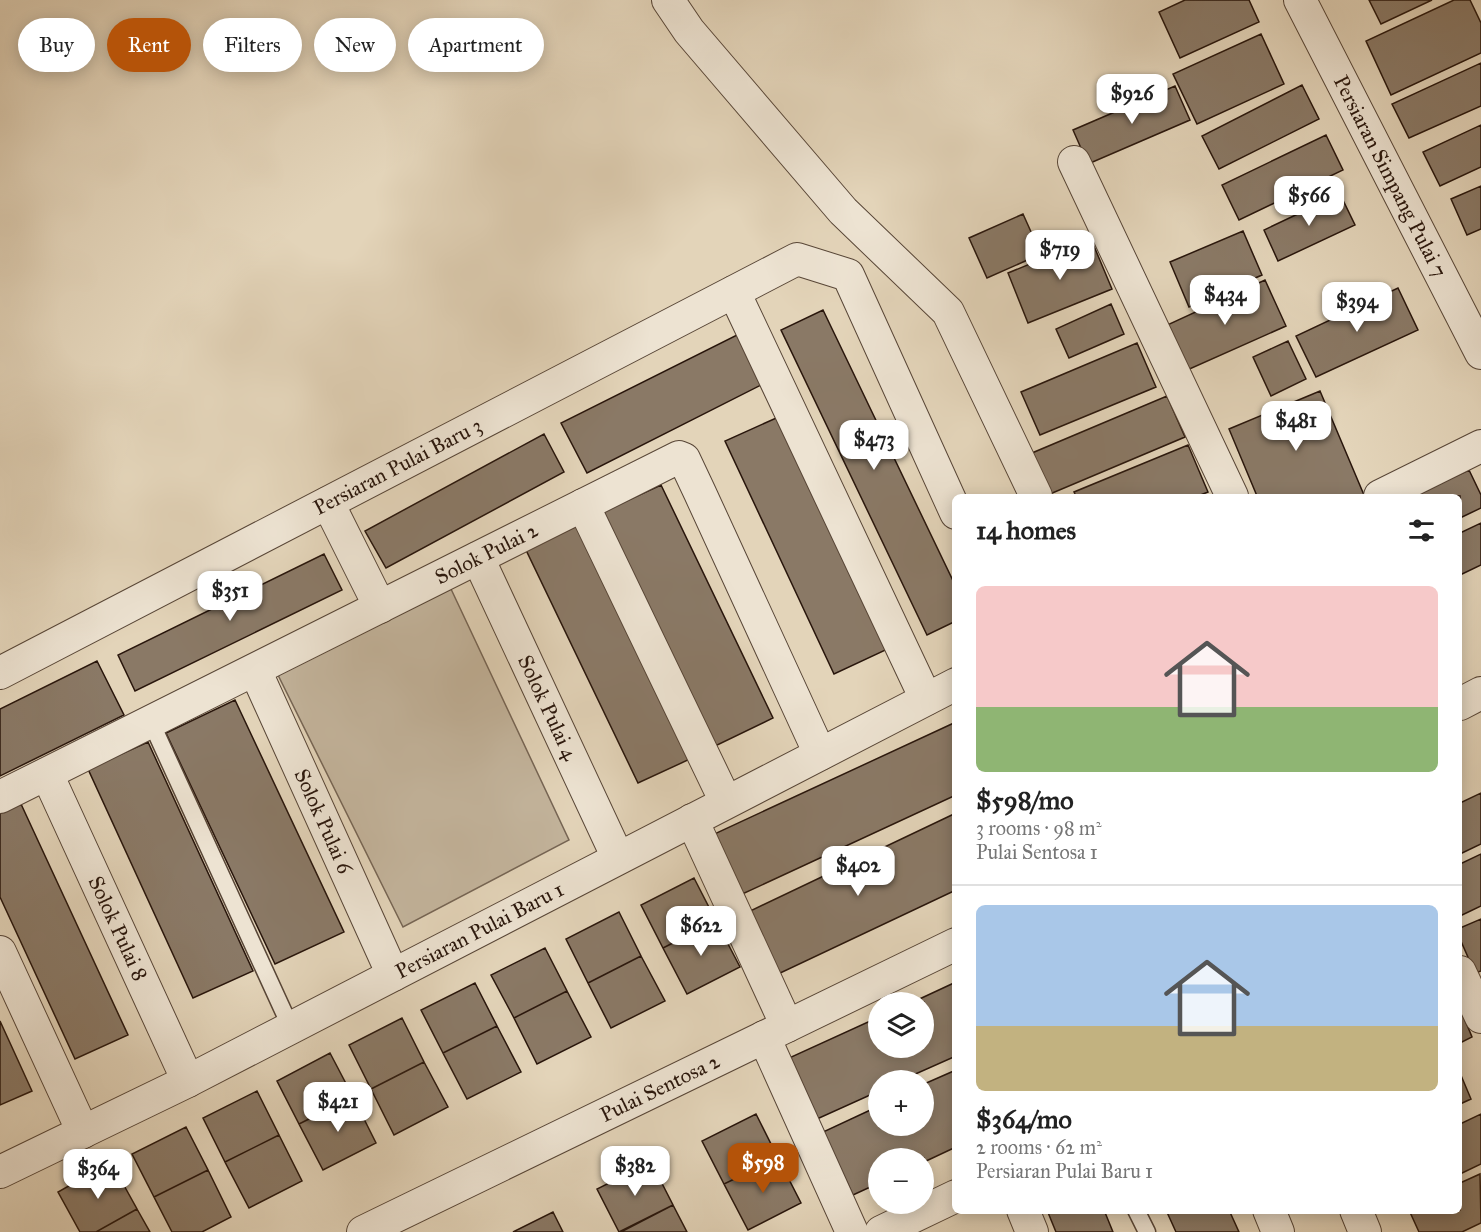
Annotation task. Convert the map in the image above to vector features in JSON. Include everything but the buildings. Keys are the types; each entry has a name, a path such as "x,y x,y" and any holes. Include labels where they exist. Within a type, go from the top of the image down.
{"street":[{"path":"668,0 689,31 843,211 948,312 1035,494"},
{"name":"Persiaran Simpang Pulai 7","path":"1300,0 1481,353"},
{"path":"1074,162 1231,494"},
{"name":"Persiaran Pulai Baru 3","path":"0,673 797,259 848,275 952,504"},
{"path":"734,292 926,699"},
{"path":"1384,494 1481,446"},
{"name":"Solok Pulai 2","path":"0,797 679,457 683,458 820,754"},
{"path":"328,503 380,607"},
{"path":"583,505 726,802"},
{"name":"Solok Pulai 4","path":"478,558 618,858"},
{"name":"Solok Pulai 6","path":"255,670 393,975"},
{"name":"Persiaran Pulai Baru 1","path":"0,1172 188,1081 952,686"},
{"path":"1462,703 1481,693"},
{"name":"Solok Pulai 8","path":"47,774 188,1081"},
{"path":"692,820 852,1232"},
{"name":"Pulai Sentosa 2","path":"363,1232 411,1221 776,1032 952,946"},
{"path":"0,952 83,1132"},
{"path":"1462,976 1481,1017"},
{"path":"881,1232 952,1199"},
{"path":"1025,1214 1032,1232"},
{"path":"1271,1214 1278,1232"},
{"path":"1358,1214 1365,1232"}],"lane":[{"path":"151,722 291,1028"},
{"path":"1139,1214 1147,1232"}],"shaded area":[{"path":"451,589 569,840 403,927 278,675"}]}
